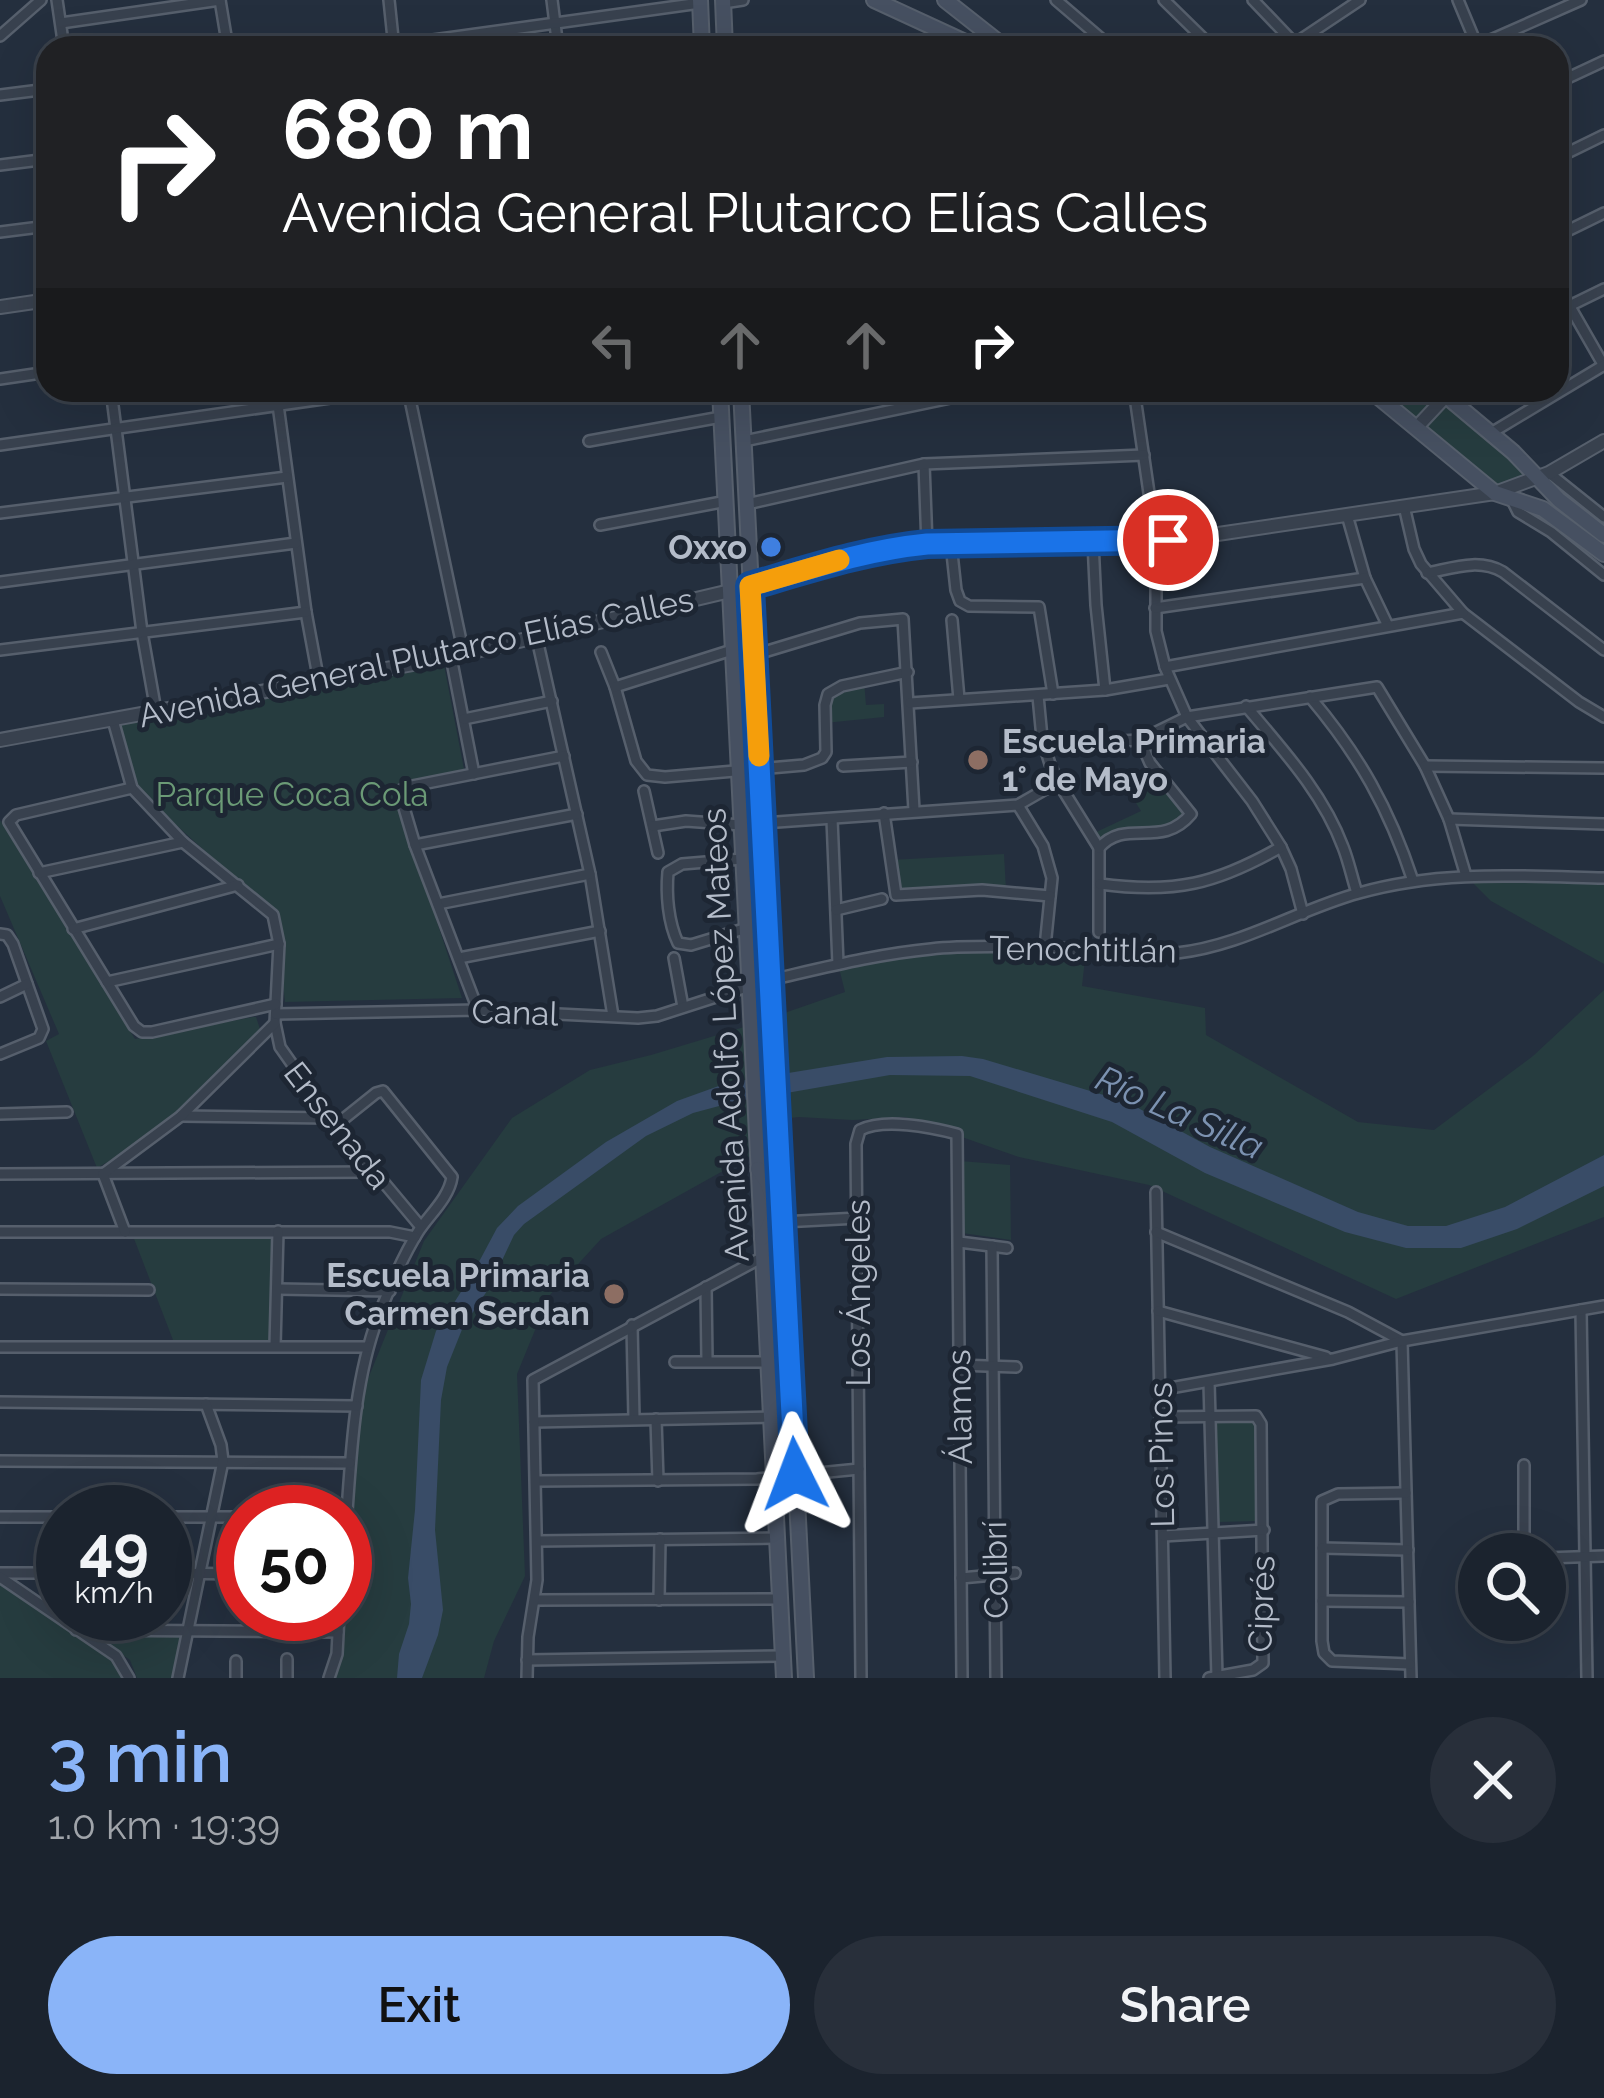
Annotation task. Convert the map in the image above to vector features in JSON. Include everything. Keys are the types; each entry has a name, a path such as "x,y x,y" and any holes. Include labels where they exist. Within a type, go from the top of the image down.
{"main road":[{"path":"874,0 952,36"},
{"path":"945,0 991,36"},
{"path":"723,1 724,36"},
{"path":"695,2 700,36"},
{"name":"Avenida Adolfo López Mateos","path":"720,402 784,1678"},
{"name":"Avenida Adolfo López Mateos","path":"742,402 806,1678"},
{"path":"1385,402 1495,493 1551,513 1604,554"},
{"path":"1454,402 1544,475 1559,500 1604,536"}],"street":[{"path":"0,36 41,0"},
{"path":"57,0 63,36"},
{"path":"61,23 220,0 226,36"},
{"path":"388,0 393,36"},
{"path":"552,0 557,36"},
{"path":"723,1 743,0"},
{"path":"1055,0 1098,36"},
{"path":"1164,0 1201,36"},
{"path":"1253,0 1285,36"},
{"path":"1330,0 1340,13"},
{"path":"1308,36 1360,0"},
{"path":"1458,0 1473,36"},
{"path":"1502,36 1581,0"},
{"path":"468,36 695,2"},
{"path":"1569,77 1604,61"},
{"path":"0,95 36,90"},
{"path":"1569,152 1604,136"},
{"path":"0,165 36,160"},
{"path":"1569,226 1604,213"},
{"path":"0,232 36,228"},
{"path":"1569,386 1604,365 1569,305 1604,289"},
{"path":"0,307 36,302"},
{"path":"0,379 36,374"},
{"path":"112,402 156,711"},
{"path":"278,402 319,682"},
{"path":"0,445 305,402"},
{"path":"410,402 458,656 474,774"},
{"path":"744,441 906,402"},
{"path":"1136,402 1156,541 1155,608 1165,667 1186,717 1252,801 1281,847 1303,914"},
{"path":"1417,427 1436,402"},
{"path":"1491,433 1543,402"},
{"path":"589,441 721,417"},
{"name":"Avenida General Plutarco Elías Calles","path":"0,739 458,656 730,592 871,551 927,544 1156,541 1495,493 1544,475 1604,441"},
{"path":"747,504 924,464 1144,455"},
{"path":"924,464 927,544"},
{"path":"1544,475 1604,516"},
{"path":"0,513 287,477"},
{"path":"1510,498 1518,512 1604,575"},
{"path":"600,525 727,501"},
{"path":"1404,506 1414,548 1426,573 1463,614 1604,717"},
{"path":"1347,514 1365,578 1388,626"},
{"path":"1093,542 1105,690"},
{"path":"0,582 296,543"},
{"path":"951,544 960,601 1039,607 1053,694"},
{"path":"1426,573 1489,565 1604,650"},
{"path":"1155,608 1365,578"},
{"path":"0,650 306,612"},
{"path":"1165,667 1463,614"},
{"path":"754,656 860,623 903,619 914,811"},
{"path":"952,620 959,699"},
{"path":"537,638 590,874 613,1016"},
{"path":"614,687 732,650"},
{"path":"601,652 636,761 647,775 665,777 804,765 821,758 826,752 828,694 842,686 908,672"},
{"path":"910,703 1105,690 1169,679"},
{"path":"1043,745 1140,740 1186,717 1377,686 1425,766 1449,819 1466,876"},
{"path":"1037,695 1043,745 1058,782 1099,848 1099,932"},
{"path":"1310,697 1373,783 1413,881"},
{"path":"464,719 552,701"},
{"path":"1246,706 1296,766 1324,809 1357,893"},
{"path":"113,720 132,788 183,842 273,915 278,944 107,982 10,819 132,788"},
{"path":"1099,848 1114,835 1174,829 1191,814 1150,763 1140,740"},
{"path":"478,1010 399,791 564,756"},
{"path":"843,766 912,762"},
{"path":"1425,766 1604,768"},
{"path":"763,823 1018,805 1058,782"},
{"path":"644,791 658,853"},
{"path":"1018,805 1047,856 1052,878 1045,947"},
{"path":"884,813 896,895 982,890 1050,896"},
{"path":"416,845 577,814"},
{"path":"832,818 838,964"},
{"path":"1449,819 1604,824"},
{"path":"653,826 686,821 741,824"},
{"path":"39,873 183,842"},
{"path":"1100,884 1155,889 1193,884 1236,872 1281,847"},
{"path":"742,860 688,862 670,868 667,880 678,943 691,945 747,928"},
{"path":"438,904 590,874"},
{"name":"Tenochtitlán","path":"770,980 936,948 1045,947 1175,954 1231,941 1357,893 1413,881 1466,876 1604,878"},
{"path":"73,928 238,885"},
{"path":"836,910 883,899"},
{"path":"459,958 600,932"},
{"path":"0,934 10,938 43,1029 34,1041 0,1054"},
{"name":"Ensenada","path":"278,944 280,1047 418,1232"},
{"path":"674,958 683,1007"},
{"name":"Canal","path":"107,982 142,1032 276,1014 478,1010 648,1017 750,993"},
{"path":"0,997 27,984"},
{"path":"103,1174 182,1116 276,1014"},
{"path":"182,1116 333,1121 376,1093 386,1092 452,1178 450,1188 418,1232 368,1347 348,1485"},
{"path":"0,1114 67,1112"},
{"name":"Álamos","path":"863,1127 914,1125 957,1134 962,1678"},
{"name":"Los Ángeles","path":"861,1678 856,1144 863,1127"},
{"path":"0,1174 373,1172"},
{"path":"103,1174 125,1232"},
{"name":"Los Pinos","path":"1156,1192 1165,1678"},
{"path":"782,1222 857,1218"},
{"path":"275,1346 278,1231"},
{"path":"0,1232 418,1232"},
{"path":"1156,1232 1348,1312 1402,1341"},
{"path":"958,1242 1007,1248"},
{"name":"Colibrí","path":"992,1246 996,1678"},
{"path":"527,1678 528,1636 536,1600 532,1384 536,1377 763,1257"},
{"path":"706,1287 707,1361"},
{"path":"0,1289 149,1290"},
{"path":"278,1289 390,1291"},
{"path":"1160,1390 1604,1306"},
{"path":"1581,1310 1587,1678"},
{"path":"1158,1311 1333,1359"},
{"path":"632,1325 634,1419"},
{"path":"1402,1341 1411,1678"},
{"path":"0,1347 368,1347"},
{"path":"675,1362 768,1362"},
{"path":"958,1365 1016,1367"},
{"name":"Ciprés","path":"1209,1382 1213,1677 1253,1670 1263,1663 1264,1530 1259,1418 1210,1417"},
{"path":"0,1402 357,1406"},
{"path":"192,1603 223,1461 206,1405"},
{"path":"1160,1417 1210,1417"},
{"path":"534,1422 771,1418"},
{"path":"656,1419 658,1481"},
{"path":"0,1461 350,1463"},
{"path":"1524,1465 1524,1533"},
{"path":"537,1481 774,1477 859,1469"},
{"path":"1406,1493 1338,1495 1321,1504 1322,1641 1327,1658 1411,1664"},
{"path":"0,1517 36,1517"},
{"path":"192,1517 216,1517"},
{"path":"1163,1536 1264,1530"},
{"path":"537,1541 777,1538"},
{"path":"659,1600 660,1539"},
{"path":"1322,1548 1408,1550"},
{"path":"1566,1557 1604,1556"},
{"path":"192,1573 216,1573"},
{"path":"961,1578 1015,1573"},
{"path":"0,1575 36,1574"},
{"path":"0,1575 36,1601"},
{"path":"536,1600 781,1599"},
{"path":"1322,1601 1409,1603"},
{"path":"93,1641 116,1656 129,1678"},
{"path":"178,1678 184,1641"},
{"path":"329,1678 337,1641"},
{"path":"527,1660 783,1657"},
{"path":"287,1659 287,1678"},
{"path":"661,1660 661,1678"},
{"path":"236,1661 236,1678"}],"green space":[{"path":"1385,402 1453,402 1539,477 1495,493"},
{"name":"Parque Coca Cola","path":"444,665 464,769 393,788 462,998 285,1002 276,915 135,788 119,721"},
{"path":"864,681 866,705 884,704 884,717 825,723 828,694"},
{"path":"1155,769 1191,814 1180,826 1115,835 1099,848 1092,834 1141,811 1126,787"},
{"path":"0,820 135,1039 253,1017 260,1029 158,1133 97,1168 46,1041 59,1034 0,896"},
{"path":"1004,854 1006,890 900,896 890,860"},
{"path":"1466,876 1604,878 1604,964 1491,901"},
{"path":"1086,950 1082,986 1205,1008 1206,1035 1358,1122 1434,1130 1533,1056 1604,990 1604,1217 1396,1299 1149,1185 1019,1157 905,1117 763,1121 765,1153 748,1157 601,1239 549,1296 517,1374 525,1576 494,1641 484,1678 327,1678 331,1641 372,1641 372,1485 348,1485 357,1406 424,1241 512,1118 590,1070 744,1027 845,992 838,964 914,951"},
{"path":"960,1161 1010,1165 1011,1240 962,1233"},
{"path":"133,1236 269,1237 272,1338 267,1342 173,1340"},
{"path":"1257,1418 1257,1521 1219,1522 1213,1420"},
{"path":"0,1577 36,1602 36,1641 94,1641 116,1656 129,1678 0,1678"},
{"path":"104,1641 179,1641 172,1678 137,1678 130,1660"}],"water":[{"path":"962,1056 1127,1102 1210,1147 1358,1212 1408,1226 1446,1226 1505,1207 1604,1155 1604,1186 1517,1229 1461,1248 1406,1248 1345,1232 1205,1173 1112,1122 970,1076 890,1075 693,1113 646,1136 524,1224 463,1327 447,1367 441,1400 435,1530 443,1610 422,1678 397,1678 411,1604 408,1578 421,1380 436,1331 497,1228 518,1206 606,1142 677,1101 727,1083 887,1057"}],"slow traffic":[{"path":"759,756 750,586 839,560"}],"place":[{"name":"Oxxo","path":"771,547"},
{"name":"Escuela Primaria 1° de Mayo","path":"978,760"},
{"name":"Escuela Primaria Carmen Serdan","path":"614,1294"}],"route":[{"path":"795,1474 750,586 853,556 927,544 1168,540"}],"water label":[{"name":"Río La Silla","path":"1180,1112"}]}
